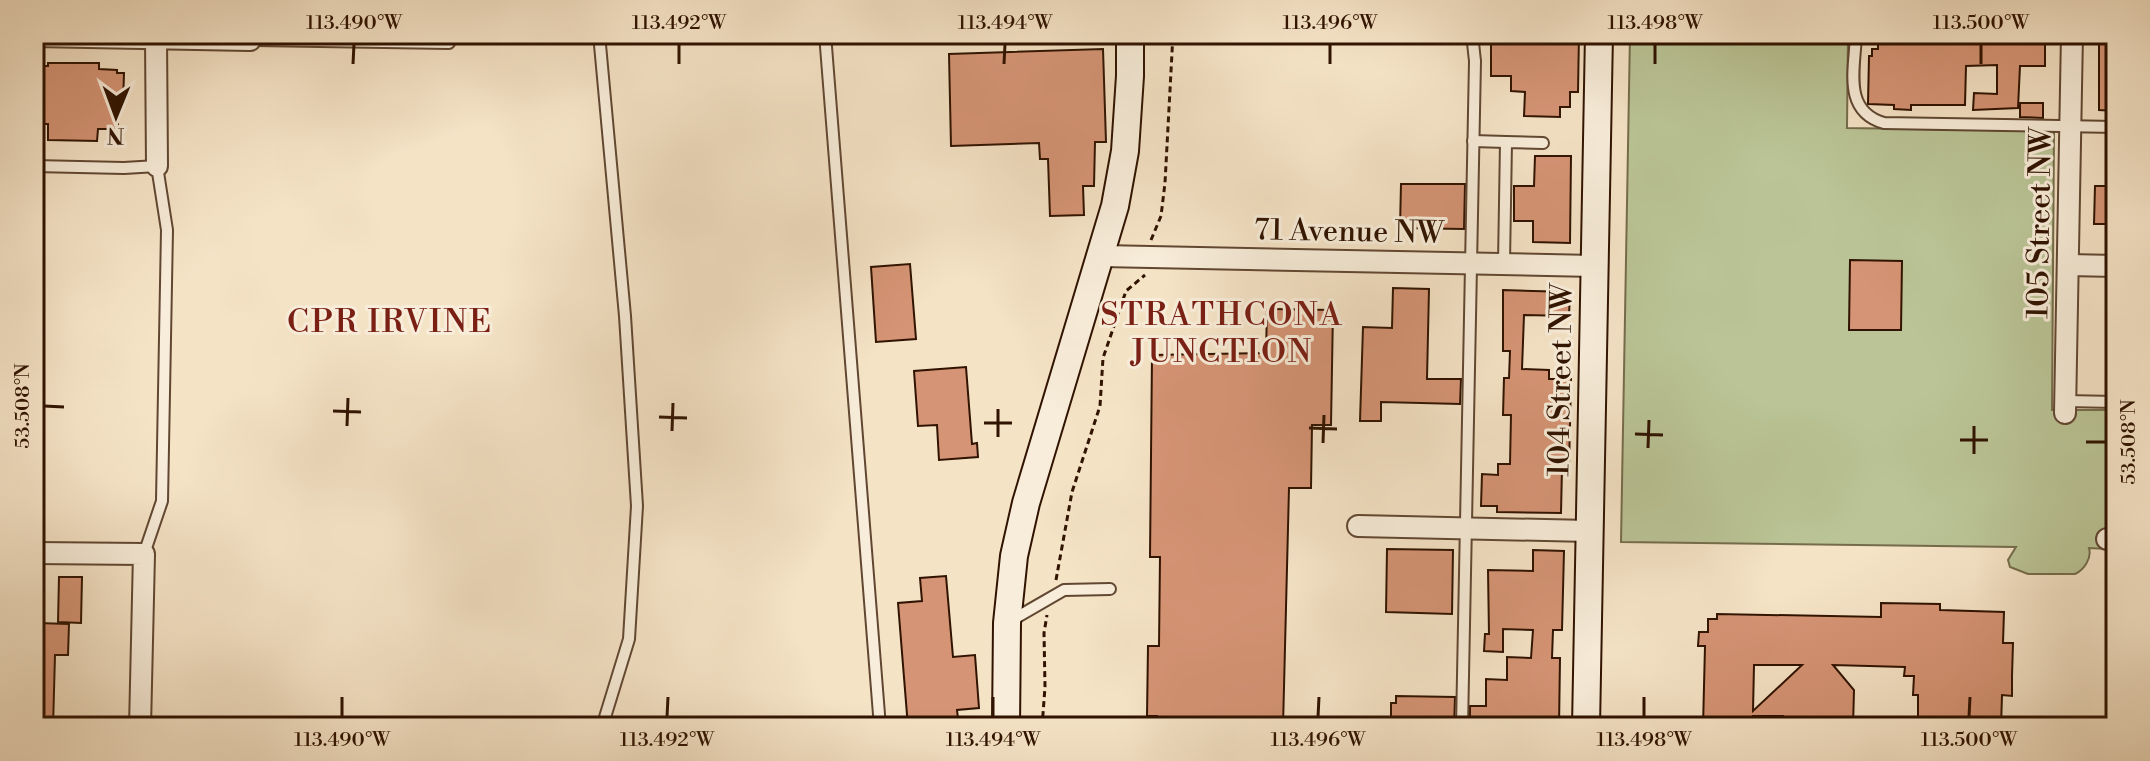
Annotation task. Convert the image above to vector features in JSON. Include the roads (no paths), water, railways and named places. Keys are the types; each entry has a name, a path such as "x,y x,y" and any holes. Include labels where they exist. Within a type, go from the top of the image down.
{"main road":[{"path":"1006,727 1007,623 1014,556 1026,503 1115,206 1125,151 1130,34"},
{"name":"104 Street NW","path":"1586,727 1599,34"}],"street":[{"name":"105 Street NW","path":"2065,407 2072,34"},
{"path":"34,36 250,40"},
{"path":"156,38 157,166"},
{"name":"71 Avenue NW","path":"1102,256 1594,266"},
{"path":"2068,265 2116,266"},
{"path":"1358,526 1589,531"},
{"path":"34,553 144,554 140,727"}],"lane":[{"path":"599,34 625,316 637,506 629,639 602,727"},
{"path":"825,34 880,727"},
{"path":"1462,727 1475,61 1472,34"},
{"path":"1856,34 1854,95 1857,105 1873,120 1884,123 2116,127"},
{"path":"250,40 383,38 449,43"},
{"path":"1473,141 1543,143"},
{"path":"1504,263 1506,142"},
{"path":"34,166 157,166 167,230 162,501 144,554"},
{"path":"2065,407 2116,402"},
{"path":"1007,623 1064,590 1110,589"}],"district":[{"name":"CPR IRVINE","path":"390,321"},
{"name":"STRATHCONA JUNCTION","path":"1222,332"}]}
